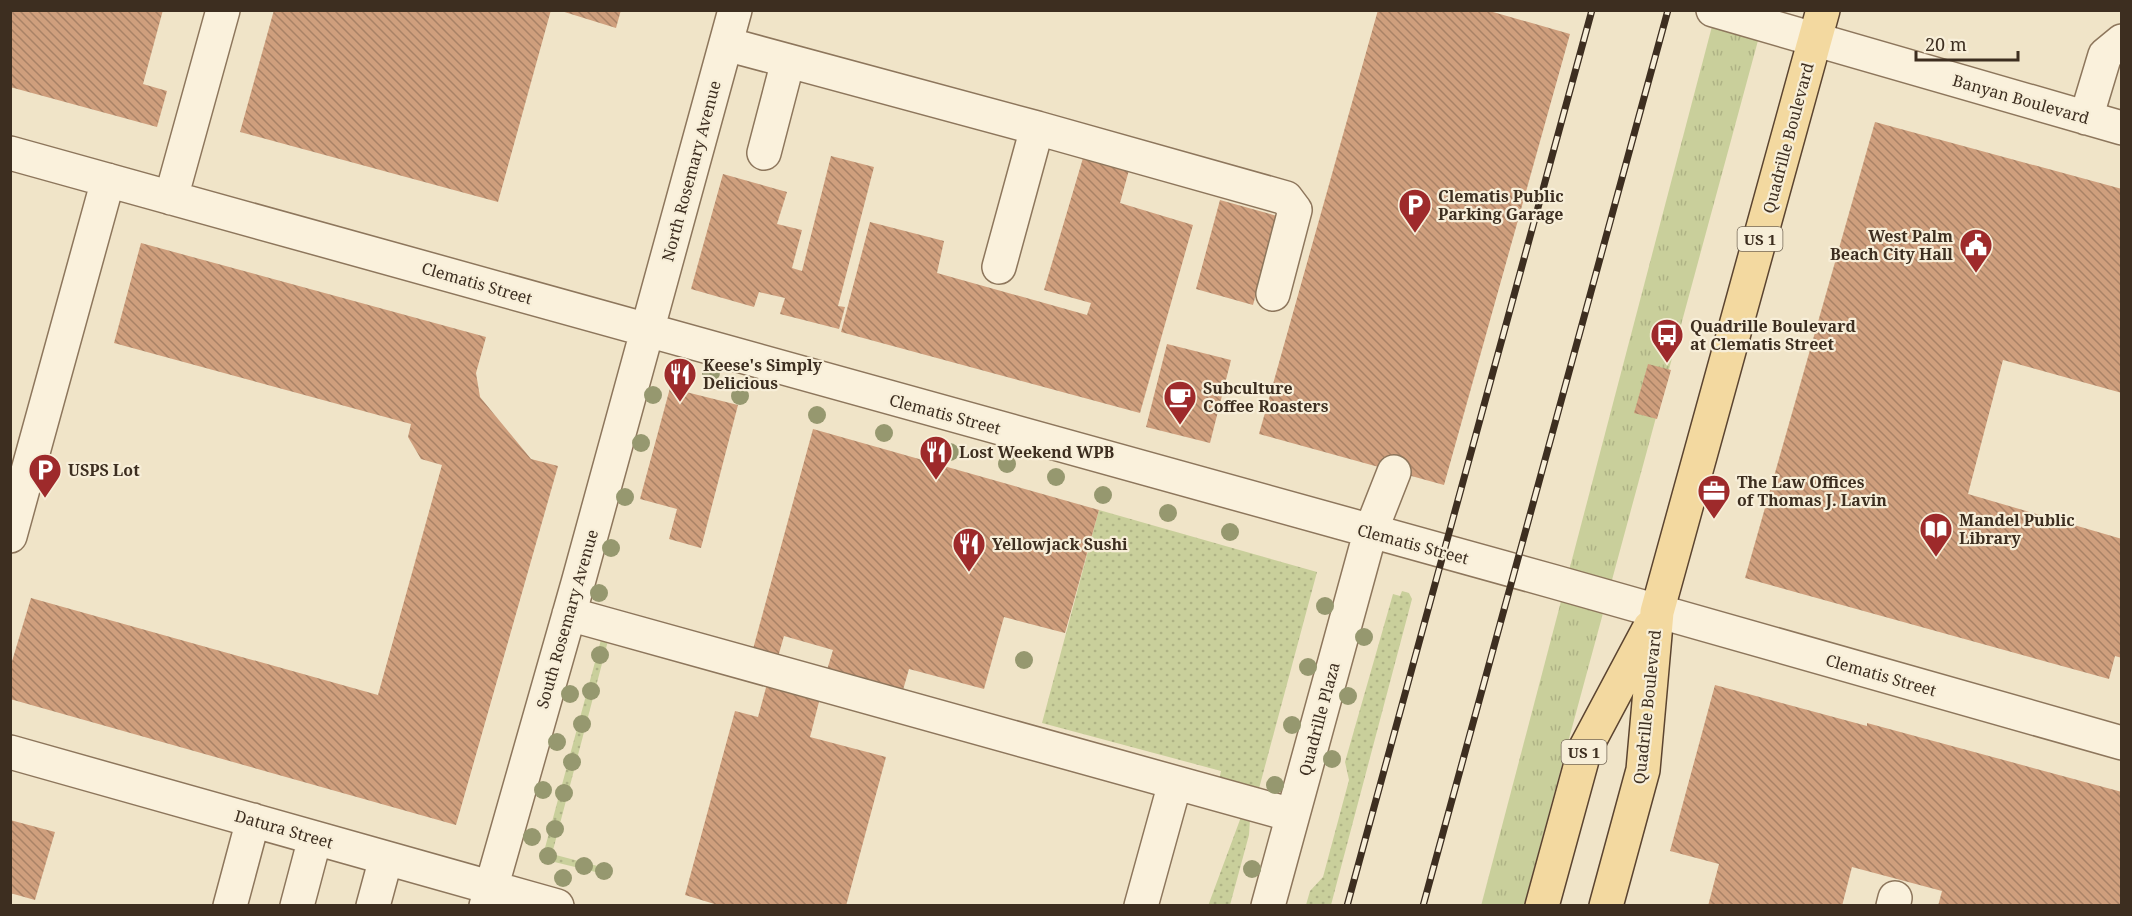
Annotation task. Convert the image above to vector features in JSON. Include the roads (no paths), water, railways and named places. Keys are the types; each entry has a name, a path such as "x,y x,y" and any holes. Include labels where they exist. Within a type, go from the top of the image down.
{"main road":[{"name":"Quadrille Boulevard","path":"1606,906 1643,770 1658,612 1819,25"},
{"name":"Quadrille Boulevard","path":"1542,906 1585,749 1658,612"}],"street":[{"path":"171,198 223,10"},
{"name":"North Rosemary Avenue","path":"647,331 735,10"},
{"name":"Banyan Boulevard","path":"1713,10 1819,25 2086,118 2121,128"},
{"path":"2086,118 2105,56 2121,41"},
{"path":"726,44 1286,198 1295,210 1273,294"},
{"path":"764,153 788,61"},
{"path":"999,267 1037,128"},
{"name":"Clematis Street","path":"10,153 2121,743"},
{"path":"10,537 108,180"},
{"name":"South Rosemary Avenue","path":"488,896 647,331"},
{"name":"Quadrille Plaza","path":"1268,906 1370,532 1394,472"},
{"path":"569,614 1292,815"},
{"name":"Datura Street","path":"10,752 386,858 488,896 557,906"},
{"path":"1141,906 1175,783"},
{"path":"230,906 253,820"},
{"path":"297,906 315,838"},
{"path":"374,906 386,858"}],"railway":[{"path":"1347,906 1592,10"},
{"path":"1423,906 1668,10"}],"place":[{"name":"Clematis Public Parking Garage","path":"1415,234"},
{"name":"West Palm Beach City Hall","path":"1976,274"},
{"name":"Quadrille Boulevard at Clematis Street","path":"1667,364"},
{"name":"Keese's Simply Delicious","path":"680,403"},
{"name":"Subculture Coffee Roasters","path":"1180,426"},
{"name":"Lost Weekend WPB","path":"936,481"},
{"name":"USPS Lot","path":"45,499"},
{"name":"The Law Offices of Thomas J. Lavin","path":"1714,520"},
{"name":"Mandel Public Library","path":"1936,558"},
{"name":"Yellowjack Sushi","path":"969,573"}]}
